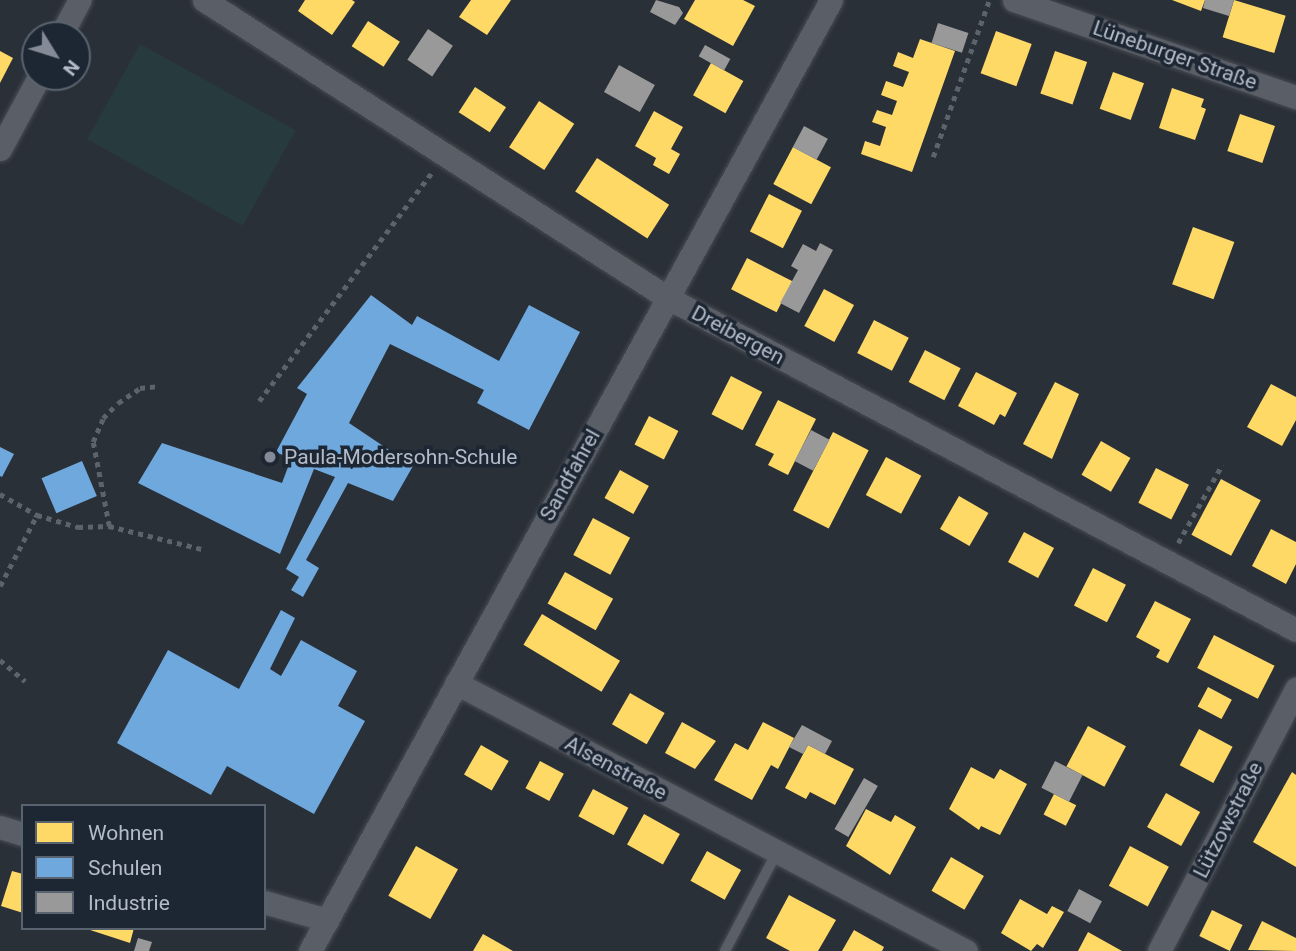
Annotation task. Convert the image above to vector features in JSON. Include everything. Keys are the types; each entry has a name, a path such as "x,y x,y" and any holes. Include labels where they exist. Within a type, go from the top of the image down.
{"street":[{"path":"69,21 80,0"},
{"name":"Dreibergen","path":"204,0 668,298 1296,630"},
{"name":"Sandfahrel","path":"311,951 831,0"},
{"name":"Lüneburger Straße","path":"1014,0 1296,97"},
{"path":"0,149 31,91"},
{"name":"Alsenstraße","path":"456,684 966,951"},
{"name":"Lützowstraße","path":"1160,951 1296,689"},
{"path":"0,827 21,833"},
{"path":"266,903 327,920"}],"lane":[{"path":"725,951 777,852"}],"path":[{"path":"933,157 989,0"},
{"path":"260,401 445,156"},
{"path":"109,526 93,442 103,418 118,403 140,388 158,386"},
{"path":"1168,562 1222,465"},
{"path":"0,494 37,515 78,527 109,526 202,549"},
{"path":"0,586 37,515"},
{"path":"0,660 25,681"}],"green space":[{"path":"140,44 296,130 243,226 87,139"}],"building: Wohnen":[{"path":"305,0 355,2 332,35 298,11"},
{"path":"471,0 511,0 487,35 459,17"},
{"path":"695,0 743,0 755,6 733,46 684,19"},
{"path":"1172,0 1205,0 1201,11"},
{"path":"1234,0 1286,16 1274,53 1223,37"},
{"path":"368,21 400,42 384,67 352,46"},
{"path":"996,31 1032,44 1016,86 981,73"},
{"path":"920,39 955,51 912,172 861,154 865,141 880,146 886,127 872,122 877,110 892,115 897,101 881,95 886,81 903,87 909,72 893,66 898,52 913,58"},
{"path":"0,51 13,58 0,83"},
{"path":"1055,51 1087,62 1072,105 1040,94"},
{"path":"711,63 743,81 725,113 693,95"},
{"path":"1113,72 1144,83 1131,120 1100,109"},
{"path":"475,87 506,107 490,132 459,112"},
{"path":"1172,88 1204,99 1201,107 1206,109 1195,140 1159,128"},
{"path":"539,101 574,124 544,170 509,147"},
{"path":"654,111 683,127 671,149 680,154 669,174 653,165 656,158 635,146"},
{"path":"1240,114 1275,126 1262,163 1227,151"},
{"path":"793,147 831,167 811,204 773,184"},
{"path":"597,158 669,205 647,238 575,192"},
{"path":"769,194 802,211 783,248 750,231"},
{"path":"1193,227 1234,242 1213,299 1172,284"},
{"path":"747,258 792,281 777,312 731,289"},
{"path":"824,289 854,305 834,342 804,326"},
{"path":"874,320 909,338 892,371 857,353"},
{"path":"925,350 961,368 944,400 909,382"},
{"path":"976,372 1017,393 1005,417 1000,414 994,425 958,406"},
{"path":"731,376 762,392 743,430 711,414"},
{"path":"1055,382 1079,394 1052,459 1023,444"},
{"path":"1271,384 1296,397 1296,420 1282,446 1247,427"},
{"path":"778,400 816,419 788,475 768,465 774,454 755,445"},
{"path":"649,416 678,431 664,459 634,445"},
{"path":"833,432 869,450 829,529 793,510"},
{"path":"1101,441 1130,458 1111,492 1082,475"},
{"path":"886,457 921,476 901,514 866,495"},
{"path":"1156,468 1189,485 1171,520 1138,503"},
{"path":"620,470 649,486 633,514 604,498"},
{"path":"1221,479 1261,500 1231,556 1191,535"},
{"path":"959,496 988,513 969,546 940,529"},
{"path":"593,518 630,538 610,575 573,555"},
{"path":"1271,529 1296,542 1296,564 1286,584 1252,566"},
{"path":"1024,532 1054,548 1038,578 1008,562"},
{"path":"1093,568 1126,585 1107,622 1074,605"},
{"path":"565,572 613,599 596,630 548,603"},
{"path":"1155,601 1191,619 1168,663 1156,657 1160,650 1136,637"},
{"path":"542,614 620,661 601,692 523,645"},
{"path":"1214,635 1275,666 1258,699 1197,668"},
{"path":"1208,687 1232,700 1222,719 1198,706"},
{"path":"630,693 665,713 647,744 612,724"},
{"path":"682,722 716,741 695,769 665,753"},
{"path":"763,722 794,738 778,769 771,765 752,800 714,780 735,743 748,750"},
{"path":"1088,726 1126,746 1104,787 1066,767"},
{"path":"1199,729 1233,747 1213,783 1180,765"},
{"path":"481,745 509,761 492,790 464,774"},
{"path":"808,745 854,769 835,805 810,792 806,799 785,788"},
{"path":"540,761 564,774 549,801 525,788"},
{"path":"971,767 994,779 1000,769 1027,784 1000,835 981,826 979,830 949,809"},
{"path":"1292,772 1296,775 1296,867 1253,842"},
{"path":"593,789 628,808 614,835 578,816"},
{"path":"1166,793 1200,812 1181,846 1147,827"},
{"path":"1054,794 1076,805 1066,826 1044,814"},
{"path":"866,809 891,822 895,815 916,827 890,875 846,846"},
{"path":"644,814 680,834 663,864 627,845"},
{"path":"416,846 458,869 430,919 388,896"},
{"path":"1130,846 1169,867 1148,906 1109,886"},
{"path":"707,851 741,870 725,900 691,881"},
{"path":"951,857 984,876 964,910 932,891"},
{"path":"12,871 21,873 21,912 1,906"},
{"path":"789,895 836,920 818,951 790,951 766,938"},
{"path":"1020,899 1047,914 1052,906 1064,912 1043,948 1037,944 1031,951 1001,933"},
{"path":"1212,910 1243,925 1230,951 1199,936"},
{"path":"1262,921 1296,938 1296,951 1248,950"},
{"path":"90,930 133,930 130,943"},
{"path":"854,930 884,947 882,951 842,951"},
{"path":"1088,932 1122,951 1078,951"},
{"path":"483,934 513,951 473,951"}],"building: Schulen":[{"path":"371,295 412,325 417,316 499,361 529,305 580,332 529,430 477,403 484,390 390,344 349,423 413,466 393,501 348,483 306,560 319,568 303,597 291,590 299,577 286,569 335,477 314,469 280,554 138,483 162,443 282,483 291,459 276,452 307,394 297,388"},
{"path":"0,447 14,454 2,477 0,476"},
{"path":"82,461 97,496 56,513 41,478"},
{"path":"281,610 295,618 270,669 281,676 301,640 357,671 338,706 365,721 314,814 227,766 211,795 117,743 168,650 239,689"}],"building: Industrie":[{"path":"656,0 679,7 683,13 675,25 650,12"},
{"path":"1205,0 1234,0 1229,16 1203,8"},
{"path":"938,23 968,33 962,53 932,43"},
{"path":"428,29 453,46 432,76 407,60"},
{"path":"705,45 730,59 724,70 699,56"},
{"path":"619,65 655,85 640,112 604,92"},
{"path":"804,126 828,139 817,160 793,147"},
{"path":"820,243 833,250 799,313 780,303 798,270 791,266 803,244 816,251"},
{"path":"811,430 830,440 813,471 795,461"},
{"path":"802,725 832,741 825,754 808,745 803,754 789,747"},
{"path":"1055,761 1083,775 1069,802 1041,788"},
{"path":"864,778 878,786 848,837 834,829"},
{"path":"1079,889 1102,901 1090,923 1067,911"},
{"path":"138,938 152,942 149,951 134,951"}],"place":[{"name":"Paula-Modersohn-Schule","path":"270,457"}]}
